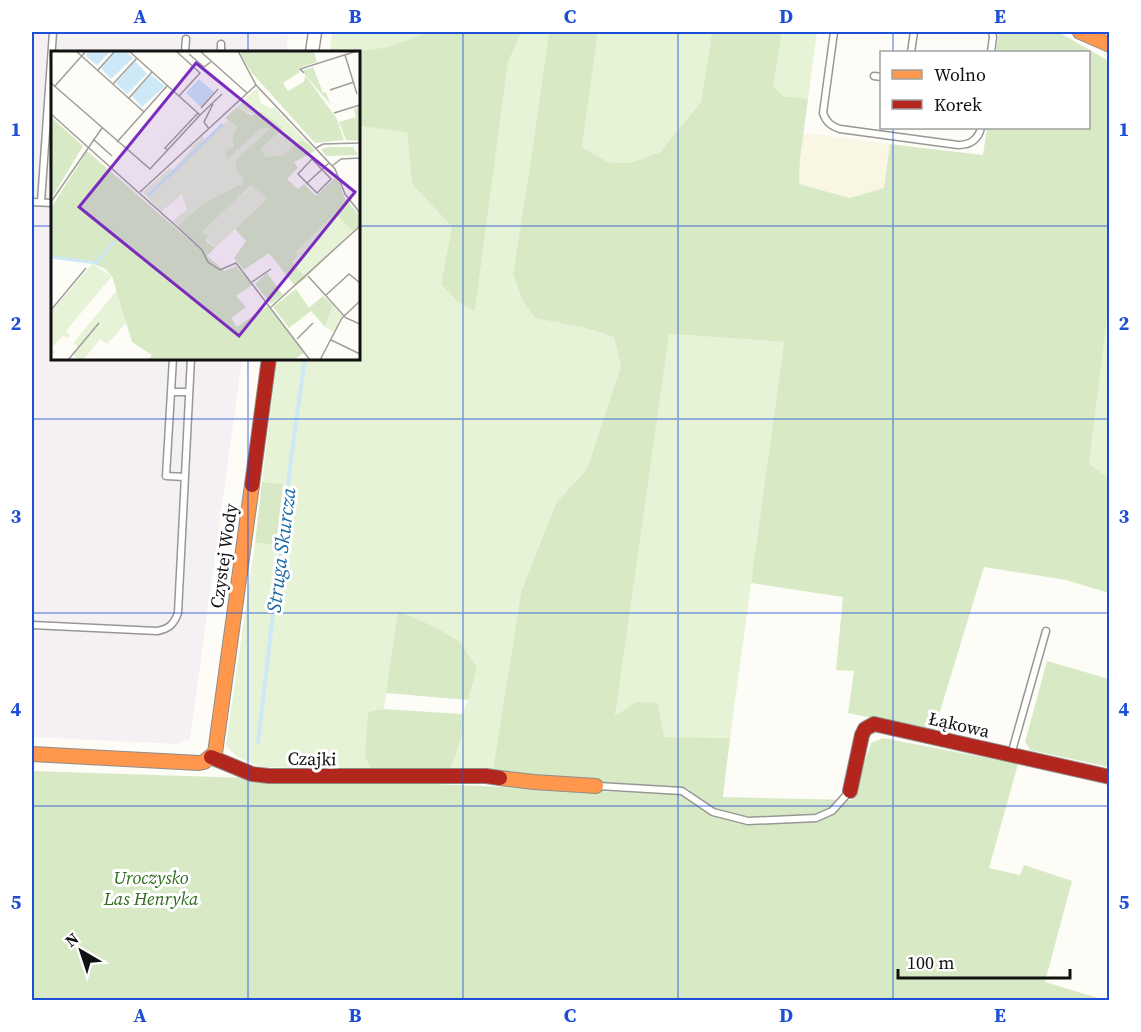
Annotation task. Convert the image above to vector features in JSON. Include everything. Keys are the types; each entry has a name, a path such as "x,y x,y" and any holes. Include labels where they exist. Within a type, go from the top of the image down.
{"street":[{"path":"312,51 315,32"},
{"path":"1080,32 1110,45"},
{"name":"Czystej Wody","path":"211,757 216,748 269,360"},
{"name":"Łąkowa","path":"849,791 862,735 865,729 874,724 1110,777"},
{"path":"32,754 199,763 211,757"},
{"name":"Czajki","path":"211,757 252,774 269,776 486,776 596,786"}],"lane":[{"path":"53,51 54,32"},
{"path":"834,32 823,107 825,118 833,126 840,129 963,145 968,145 977,138 981,129"},
{"path":"911,51 914,32"},
{"path":"991,51 993,32"},
{"path":"185,51 186,39"},
{"path":"221,44 221,51"},
{"path":"41,202 51,71"},
{"path":"899,137 900,129"},
{"path":"32,202 51,203"},
{"path":"173,360 166,476 185,477"},
{"path":"32,625 158,631 171,626 175,620 178,613 191,360"},
{"path":"171,392 189,392"},
{"path":"1011,755 1046,631"},
{"path":"596,786 682,791 713,812 748,821 816,818 832,811 849,791"}],"shaded area":[{"path":"32,32 289,32 286,51 51,51 51,360 242,360 190,739 177,744 32,737"},
{"path":"803,134 890,144 884,188 850,198 799,184"}],"green space":[{"path":"332,32 428,32 389,47 358,51 330,49"},
{"path":"428,32 521,32 508,62 475,311 458,302 441,284 452,227 412,184 407,132 360,126 360,51 358,51 389,47"},
{"path":"520,32 549,32 513,274 582,327 614,337 621,366 587,469 556,503 521,592 493,770 450,771 459,747 464,723 462,714 476,668 398,612 384,709 368,712 371,770 261,767 237,757 226,745 255,543 276,545 282,484 262,482 277,360 360,360 360,126 407,131 412,184 452,227 441,284 475,311 508,62"},
{"name":"Uroczysko Las Henryka","path":"549,32 598,32 582,147 608,162 630,163 660,152 701,102 712,32 782,32 773,86 783,96 808,99 799,184 850,198 884,188 890,144 983,155 987,129 1090,129 1090,51 996,51 999,32 1058,32 1109,61 1110,292 1089,464 1109,478 1109,593 1066,580 984,567 934,731 848,713 854,671 836,670 843,597 751,583 784,342 669,334 615,716 636,702 658,703 664,737 730,738 723,797 852,800 871,743 883,738 1018,764 989,868 1020,875 1024,865 1072,881 1045,982 1105,1000 32,1000 32,771 694,795 688,788 525,777 493,770 521,592 556,503 587,469 621,366 614,337 582,327 535,318 523,301 513,274"},
{"path":"598,32 712,32 701,102 660,152 630,163 608,162 582,147"},
{"path":"782,32 817,32 808,99 782,96 773,86"},
{"path":"1109,292 1109,478 1089,464"},
{"path":"668,334 784,342 730,738 664,737 615,716"},
{"path":"262,482 283,484 276,545 255,543"},
{"path":"398,611 437,628 460,642 477,668 468,700 386,693"},
{"path":"1047,661 1109,679 1109,767 1030,750 1025,742"},
{"path":"384,709 462,714 462,736 450,771 371,770 365,756 368,712"}],"waterway":[{"name":"Struga Skurcza","path":"258,742 305,360"}],"traffic: slow":[{"path":"1080,32 1110,45"},
{"path":"32,754 199,763 204,762 215,753 252,485"},
{"path":"500,778 596,786"}],"traffic: jam":[{"path":"252,485 269,360"},
{"path":"850,791 862,735 865,729 874,724 1110,777"},
{"path":"211,757 252,774 269,776 486,776 500,778"}]}
